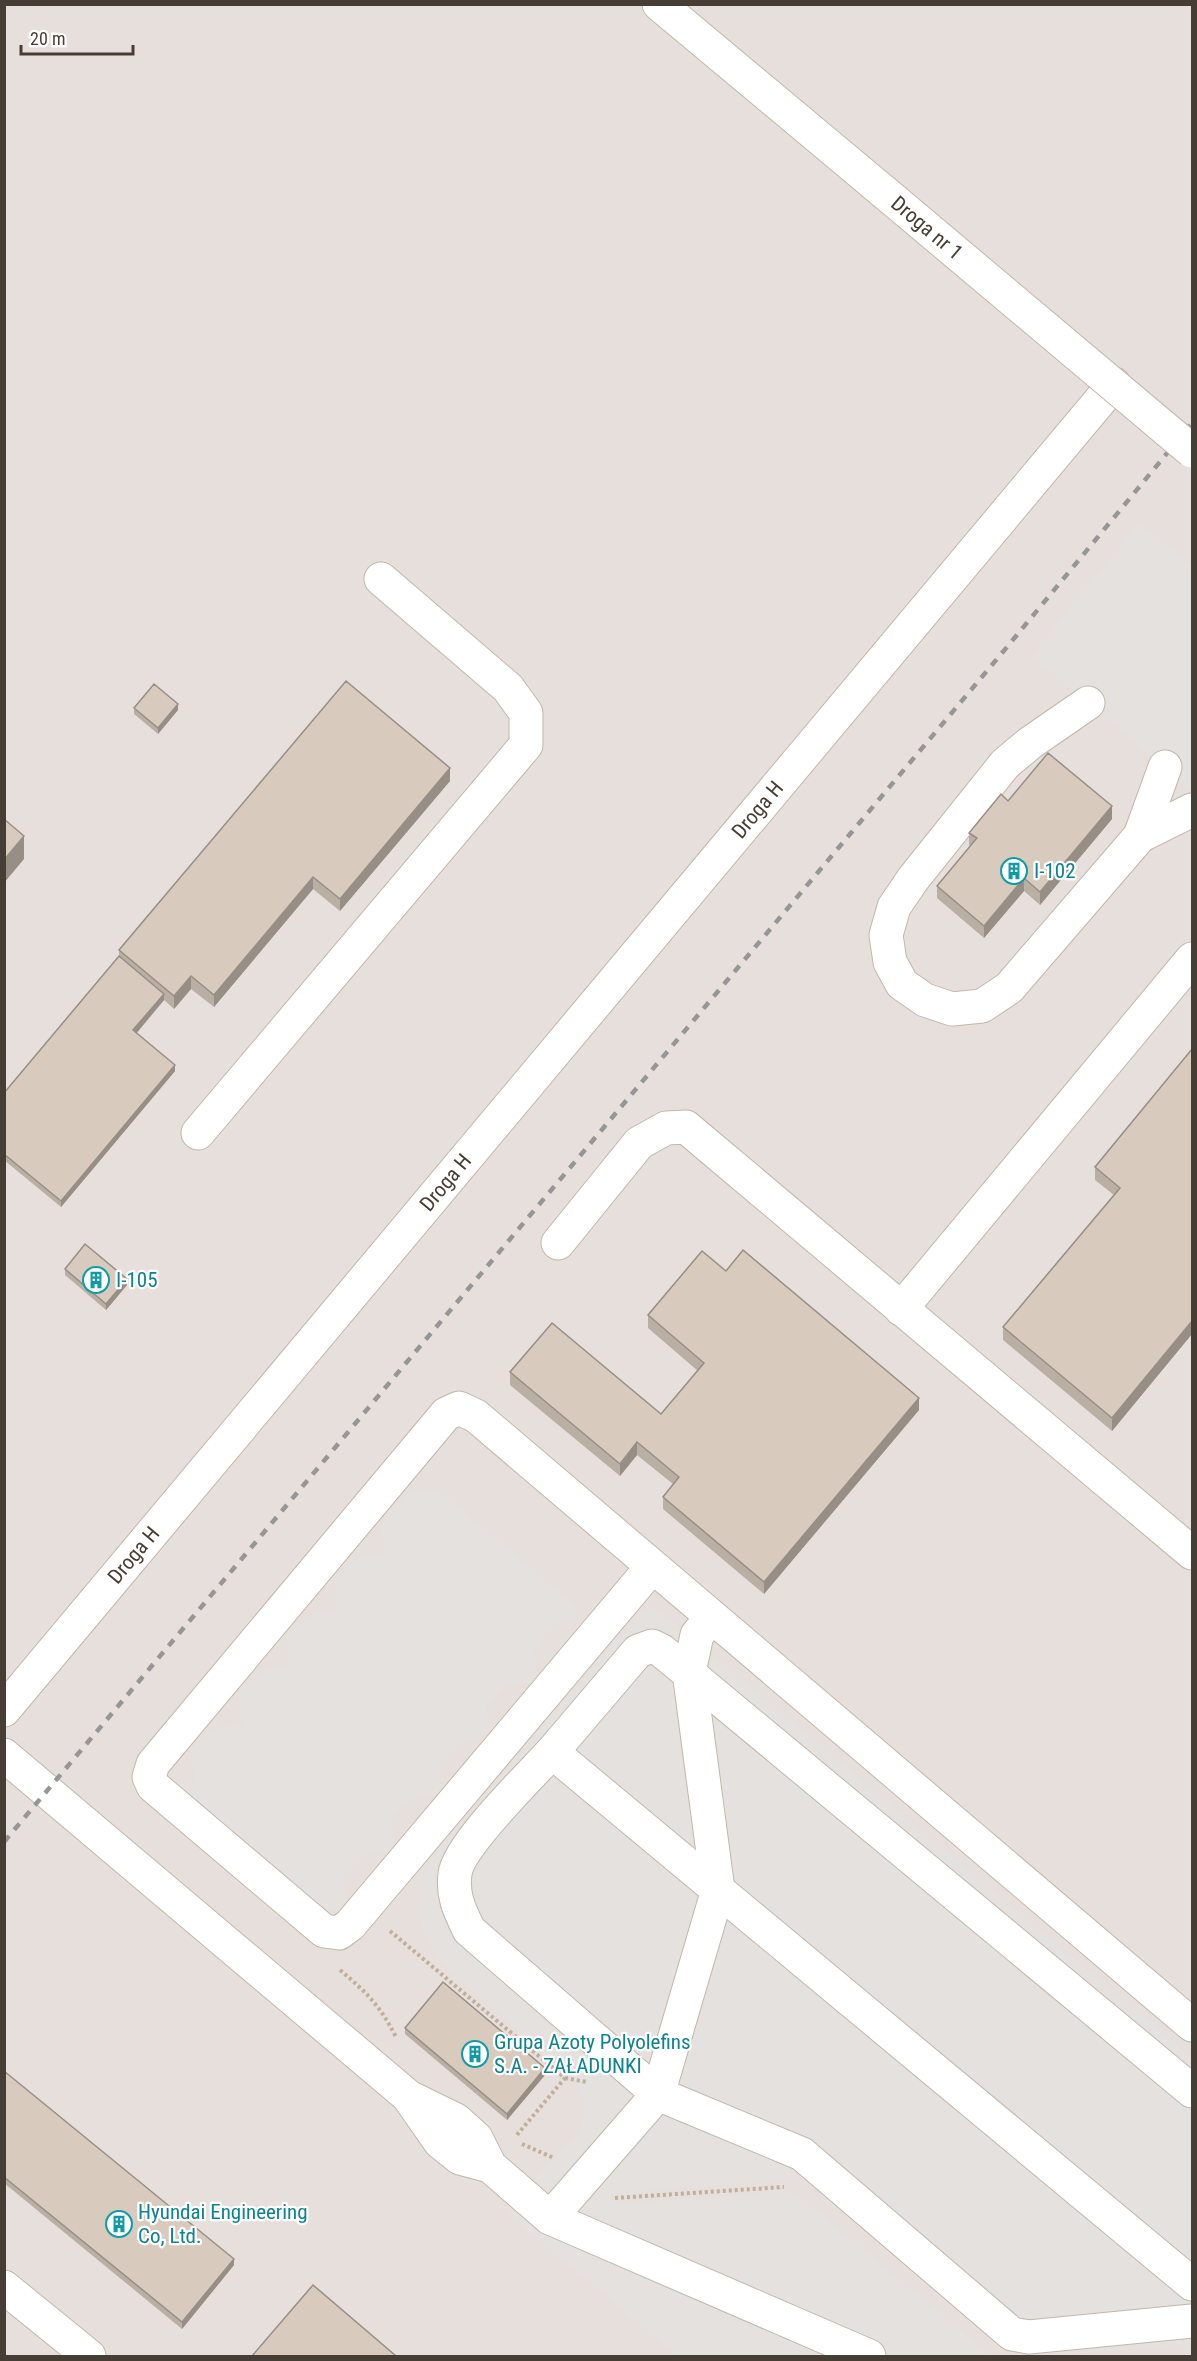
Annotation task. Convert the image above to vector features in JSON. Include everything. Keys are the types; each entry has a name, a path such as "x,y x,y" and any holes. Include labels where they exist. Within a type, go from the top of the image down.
{"lane":[{"name":"Droga nr 1","path":"659,4 1192,451"},
{"name":"Droga H","path":"4,1710 1114,384"},
{"path":"198,1133 526,745 526,713 508,688 381,579"},
{"path":"1088,703 1030,742 1005,764 913,879 894,907 886,935 890,962 902,984 925,1000 952,1009 982,1006 1009,988 1140,836 1165,767"},
{"path":"1140,836 1192,810"},
{"path":"901,1309 1192,958"},
{"path":"558,1243 639,1143 666,1128 686,1127 1192,1553"},
{"path":"652,1567 350,1925 339,1933 324,1931 153,1786 149,1777 153,1764 446,1414 459,1408 476,1416 1192,2025"},
{"path":"550,2218 658,2094 718,1890 689,1672 697,1635 711,1617"},
{"path":"1192,2091 689,1672 652,1646 638,1651 552,1752 466,1847 455,1872 455,1900 470,1930 658,2094 802,2154 1012,2334 1029,2337 1192,2321"},
{"path":"552,1752 1192,2284"},
{"path":"4,1755 409,2097 440,2142 460,2158 490,2166 550,2218 869,2356"},
{"path":"4,2287 89,2356"}],"path":[{"path":"513,2139 588,2174 615,2198 787,2187"}],"shaded area":[{"path":"5,5 1192,5 1192,2356 5,2356"},
{"path":"1139,522 1192,567 1192,791 1031,656"},
{"path":"411,1488 419,1492 438,1490 576,1606 577,1620 556,1623 534,1649 538,1683 507,1685 487,1705 489,1739 461,1743 439,1765 442,1796 412,1799 391,1818 394,1852 364,1855 345,1874 347,1909 316,1913 171,1783 194,1781 191,1748 218,1727 242,1725 238,1691 266,1670 288,1667 286,1635 314,1613 337,1611 334,1579 360,1556 383,1554 381,1522"},
{"path":"650,1608 656,1609 671,1620 1192,2057 1192,2344 1049,2356 1013,2355 802,2181 790,2180 611,2194 610,2199 617,2204 779,2191 797,2194 992,2356 677,2356 671,2347 666,2347 504,2212 579,2130 583,2099 575,2080 565,2070 442,1965 421,1929 419,1898 421,1882 428,1865 439,1849 637,1615"}],"building":[{"path":"346,681 450,768 340,899 313,877 214,995 191,976 174,996 119,950"},
{"path":"154,684 178,704 158,728 134,708"},
{"name":"I-102","path":"1048,753 1112,806 1040,892 1024,878 984,926 937,886 977,838 969,833 1001,794 1008,801"},
{"path":"4,819 24,836 4,860"},
{"path":"119,956 164,994 133,1030 175,1065 61,1201 4,1154 4,1093"},
{"path":"1192,1049 1192,1321 1112,1418 1003,1327 1120,1188 1095,1167"},
{"name":"I-105","path":"85,1244 127,1279 106,1304 65,1269"},
{"path":"743,1250 919,1398 764,1582 663,1497 679,1477 637,1442 620,1464 510,1372 552,1323 661,1414 704,1363 648,1315 702,1251 726,1271"},
{"name":"Grupa Azoty Polyolefins S.A. - ZAŁADUNKI","path":"443,1982 545,2068 507,2114 405,2028"},
{"name":"Hyundai Engineering Co, Ltd.","path":"4,2071 234,2259 182,2322 4,2177"},
{"path":"313,2285 396,2356 252,2356"}],"railway":[{"path":"4,1842 1007,647 1192,423"}],"place":[{"name":"I-102","path":"1014,871"},
{"name":"I-105","path":"96,1280"},
{"name":"Grupa Azoty Polyolefins S.A. - ZAŁADUNKI","path":"475,2054"},
{"name":"Hyundai Engineering Co, Ltd.","path":"119,2224"}]}
